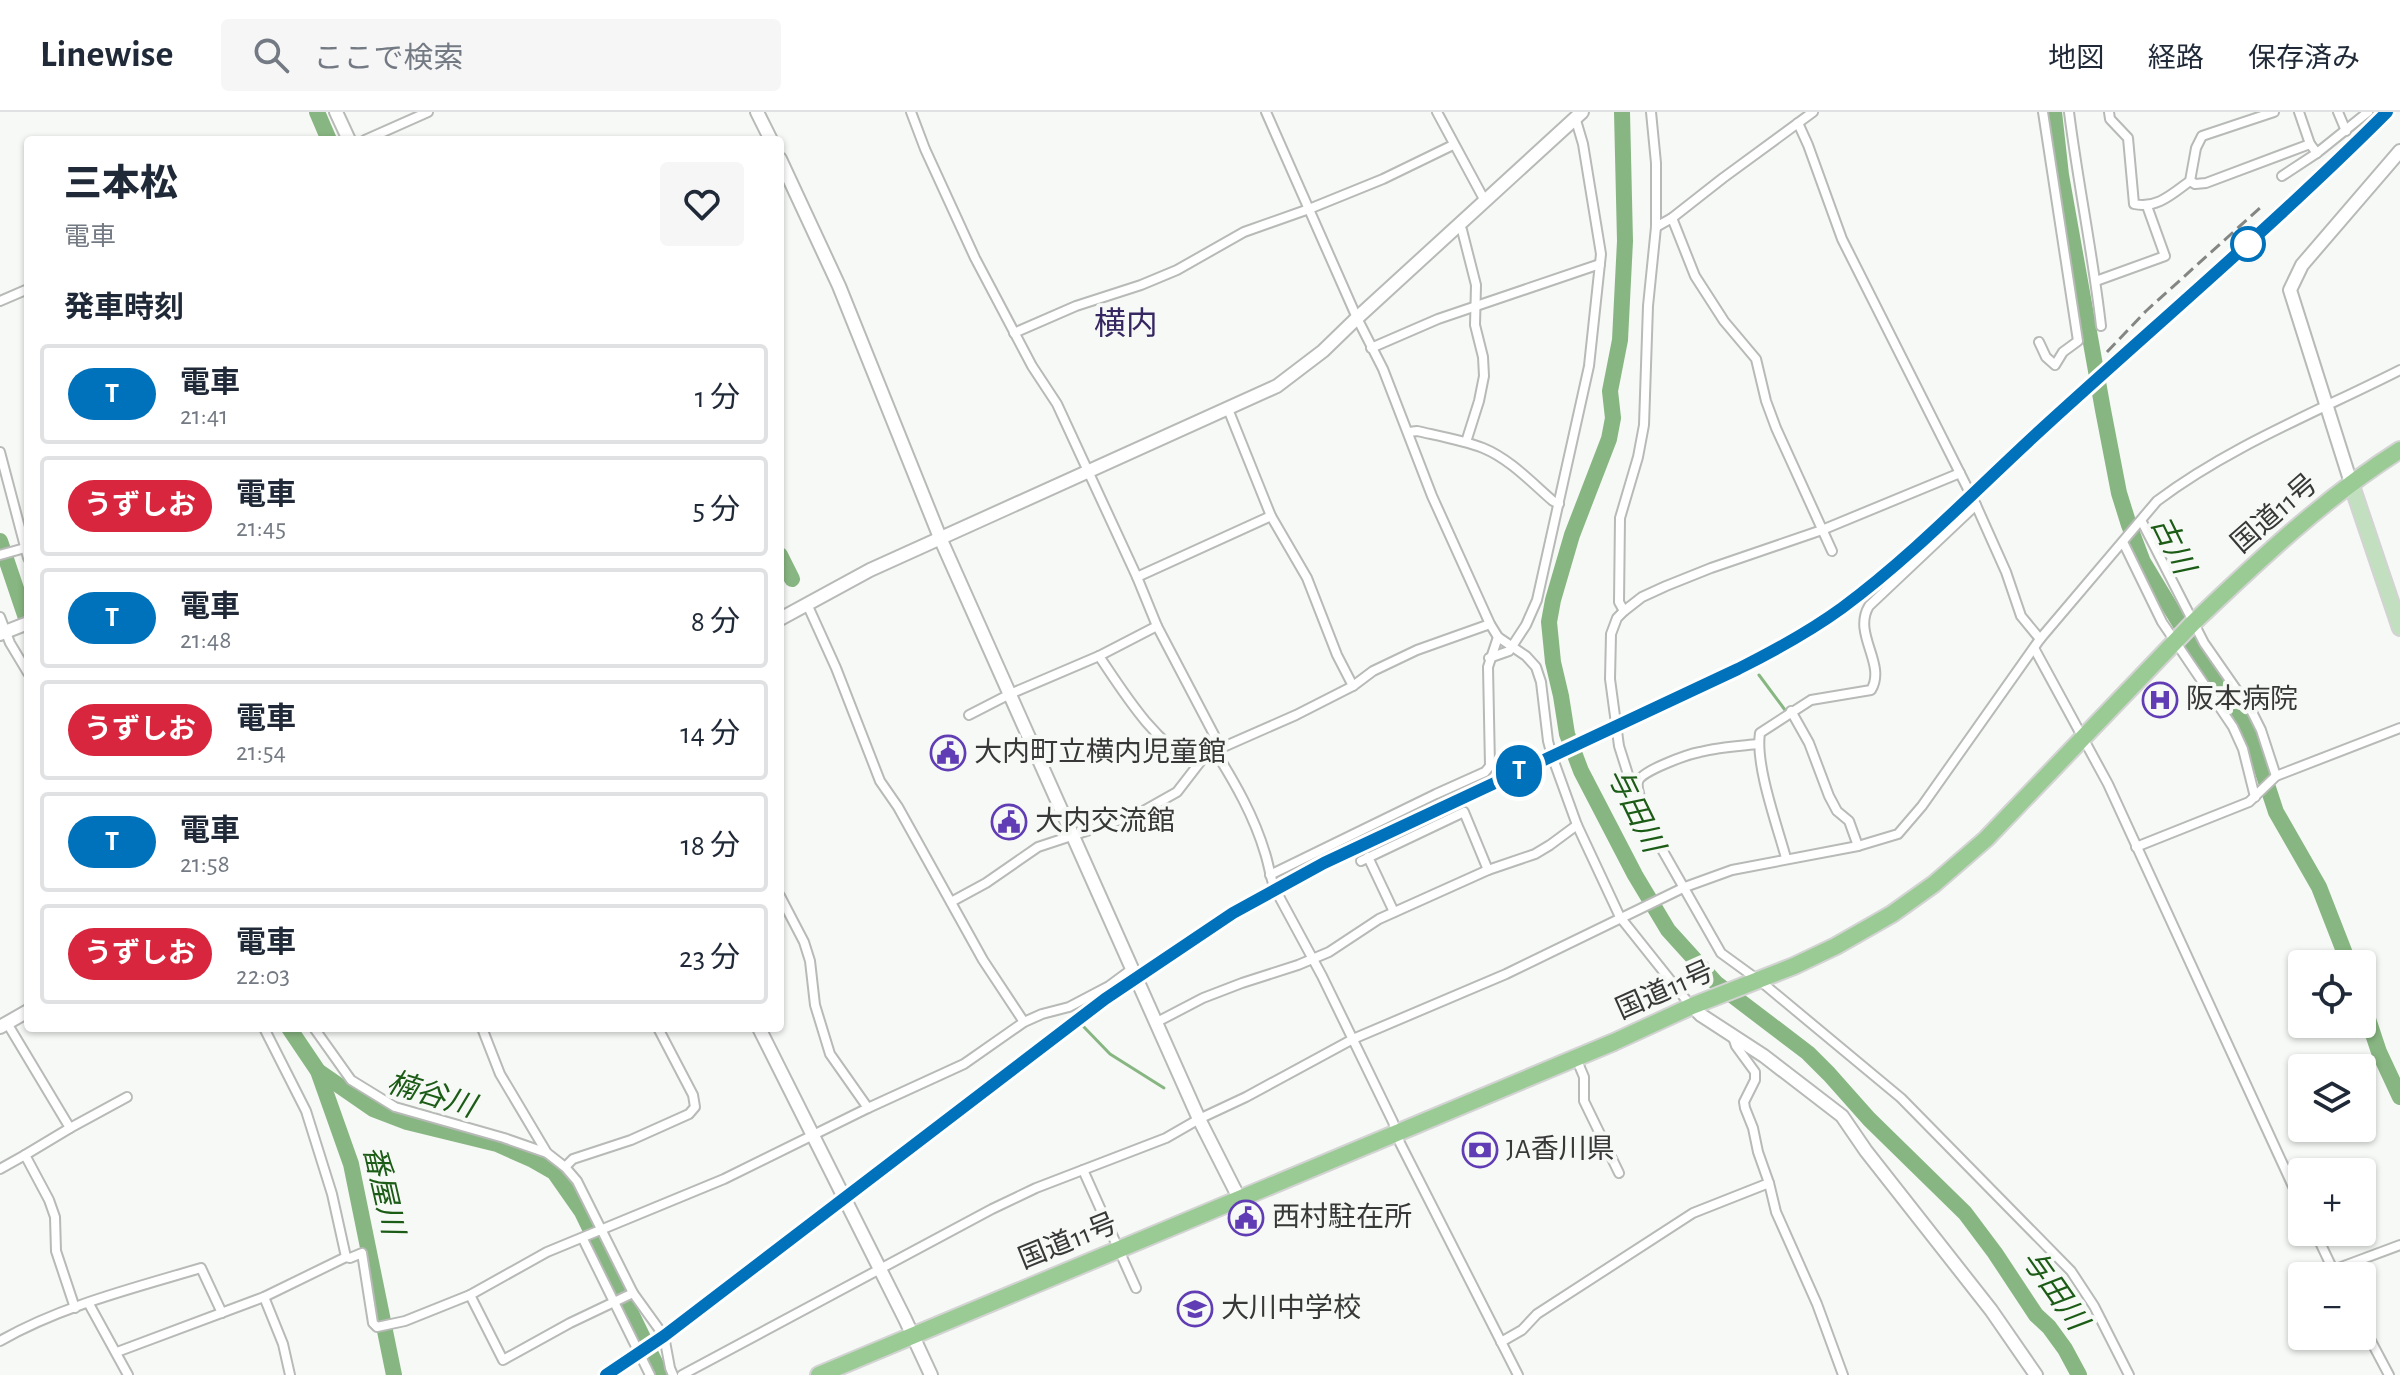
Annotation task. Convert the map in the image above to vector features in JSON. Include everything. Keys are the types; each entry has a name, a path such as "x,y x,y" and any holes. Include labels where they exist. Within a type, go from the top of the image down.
{"highway":[{"name":"国道11号","path":"819,1375 1794,966 1860,934 1934,884 1986,839 2193,623 2274,548 2351,483 2400,450"}],"main road":[{"path":"2351,483 2400,628"}],"street":[{"path":"336,112 347,136"},
{"path":"374,136 428,112"},
{"path":"757,112 769,136"},
{"path":"911,112 975,258 1014,333 1057,404 1157,626 1248,810 1270,875 1518,1375"},
{"path":"1266,112 1357,318 1383,369 1432,496 1490,624 1498,637 1536,667 1541,682 1548,741 1577,825 1624,916 1699,1004 1701,1015 1777,1065 1842,1116 1991,1310 2036,1375"},
{"path":"1437,112 1485,201"},
{"path":"1624,611 1619,602 1620,518 1644,425 1648,306 1656,227 1656,163 1651,112"},
{"path":"1656,227 1813,112"},
{"path":"2039,342 2046,357 2055,365 2063,352 2078,341 2043,112"},
{"path":"2069,112 2101,326"},
{"path":"2109,112 2110,119 2128,138 2134,204 2147,206 2169,196 2190,181 2196,148 2202,136 2274,112"},
{"path":"2299,112 2310,144 2317,153"},
{"path":"2338,112 2346,131"},
{"path":"2282,176 2317,153 2368,112"},
{"path":"784,617 870,570 1277,386 1323,351 1577,114"},
{"path":"1489,658 1509,651 1537,600 1589,366 1601,254 1577,114"},
{"path":"1798,123 1842,239 1976,505 2006,572 2021,616 2040,639"},
{"path":"2190,181 2206,183 2310,144"},
{"path":"1014,333 1076,306 1177,270 1244,232 1397,173 1453,145"},
{"path":"2351,483 2290,290 2302,265 2400,151"},
{"path":"784,168 839,286 941,540 1199,1119 1239,1198"},
{"path":"2096,281 2165,256 2147,206"},
{"path":"1672,218 1695,276 1724,321 1756,359 1776,428 1832,551"},
{"path":"1458,225 1476,285 1475,325 1484,376 1466,442"},
{"path":"1371,348 1438,319 1600,264"},
{"path":"0,301 24,291"},
{"path":"682,1375 992,1209 1166,1138 1353,1039 1506,974 1683,889 1732,870 1892,838 1904,829 2040,639 2157,501 2250,444 2400,370"},
{"path":"1228,409 1271,516 1307,578 1337,655 1353,686"},
{"path":"1409,432 1466,442 1487,450 1559,504"},
{"path":"0,452 24,548"},
{"path":"1960,473 1822,530 1711,568 1642,597 1624,611 1617,618 1611,634 1610,679 1619,746 1639,809 1721,953 1901,1098 2071,1271 2094,1306 2129,1375"},
{"path":"1786,858 1758,744 1760,733 1811,700 1871,690 1876,681 1876,671 1865,637 1865,613 1976,505"},
{"path":"1137,577 1271,516"},
{"path":"2140,524 2204,643 2252,712 2261,730 2275,777"},
{"path":"2125,541 2162,622 2233,727 2257,795"},
{"path":"0,555 24,552"},
{"path":"807,604 850,701 880,781 898,807 983,960 1024,1022"},
{"path":"0,617 5,633 24,666"},
{"path":"951,902 986,883 1038,847 1124,821 1177,792 1204,757 1296,715 1417,650 1490,624"},
{"path":"5,633 24,625"},
{"path":"969,715 1157,626"},
{"path":"1270,875 1485,772 1490,766 1489,658 1498,637"},
{"path":"2034,648 2108,784 2288,1176"},
{"path":"1099,656 1135,711 1183,758 1197,765"},
{"path":"1791,711 1809,743 1829,796 1837,811 1849,821 1858,846"},
{"path":"2136,847 2249,802 2275,777 2400,728"},
{"path":"1639,809 1642,801 1638,784 1640,778 1649,772 1698,752 1758,744"},
{"path":"1394,912 1364,859 1464,812 1488,870"},
{"path":"1157,1022 1203,998 1329,952 1362,928 1394,912 1488,870 1535,854 1577,825"},
{"path":"784,904 807,952 815,1005 830,1054 868,1108"},
{"path":"117,1352 264,1297 346,1257 362,1253 373,1323 377,1327 399,1323 470,1295 547,1252 724,1179 964,1064 1024,1022 1069,1007 1109,986 1132,969"},
{"path":"24,1013 4,1025 70,1128"},
{"path":"266,1032 306,1111 332,1194 346,1257"},
{"path":"317,1032 351,1080 395,1107 547,1153 565,1167 577,1181 633,1293 664,1336 673,1375"},
{"path":"484,1032 500,1074 547,1153"},
{"path":"565,1167 573,1159 631,1140 689,1114 695,1107 693,1095 660,1032"},
{"path":"761,1032 931,1375"},
{"path":"1733,1036 1736,1046 1755,1072 1755,1080 1744,1102 1776,1212 1817,1304 1843,1375"},
{"path":"1576,1058 1584,1077 1584,1101 1619,1173"},
{"path":"0,1169 127,1097"},
{"path":"25,1155 55,1217 56,1251 75,1308"},
{"path":"1083,1170 1136,1288"},
{"path":"1501,1342 1522,1330 1537,1314 1693,1213 1769,1183"},
{"path":"583,1239 650,1375"},
{"path":"2360,1262 2400,1245"},
{"path":"0,1341 75,1308 201,1268 222,1313"},
{"path":"470,1295 503,1360 633,1293"},
{"path":"264,1297 283,1344 290,1375"},
{"path":"89,1304 128,1375"},
{"path":"2376,1350 2389,1375"}],"waterway":[{"path":"317,112 327,136"},
{"name":"与田川","path":"1622,112 1625,241 1620,340 1610,391 1613,418 1609,439 1572,535 1549,622 1567,734 1581,771 1635,875 1668,930 1716,983 1808,1053 1869,1119 1965,1213 2036,1315 2065,1349 2079,1375"},
{"name":"古川","path":"2054,112 2061,175 2103,410 2119,493 2129,525 2143,562 2208,670 2240,713 2276,812 2319,887 2344,950"},
{"name":"番屋川","path":"0,541 24,612"},
{"path":"784,563 792,579"},
{"path":"1759,675 1785,710"},
{"path":"1082,1025 1110,1054 1164,1088"},
{"name":"番屋川","path":"292,1032 318,1071 351,1164 394,1375"},
{"name":"古川","path":"2374,1038 2400,1097"},
{"name":"楠谷川","path":"318,1071 373,1109 407,1122 497,1144 554,1172 582,1212 661,1375"}],"railway":[{"path":"606,1375 664,1336 1105,999 1233,913 1324,863 1738,669 1798,638 1841,609 1895,566 2211,268 2382,112"},
{"path":"2107,352 2146,311 2261,207"}],"train":[{"name":"T","path":"606,1375 664,1336 1105,999 1233,913 1324,863 1738,669 1798,638 1841,609 1895,566 2225,265 2387,112"}],"place":[{"name":"阪本病院","path":"2160,700"},
{"name":"大内町立横内児童館","path":"948,753"},
{"name":"大内交流館","path":"1009,822"},
{"name":"JA香川県","path":"1480,1150"},
{"name":"西村駐在所","path":"1246,1218"},
{"name":"大川中学校","path":"1195,1309"}],"district":[{"name":"横内","path":"1126,324"}]}
